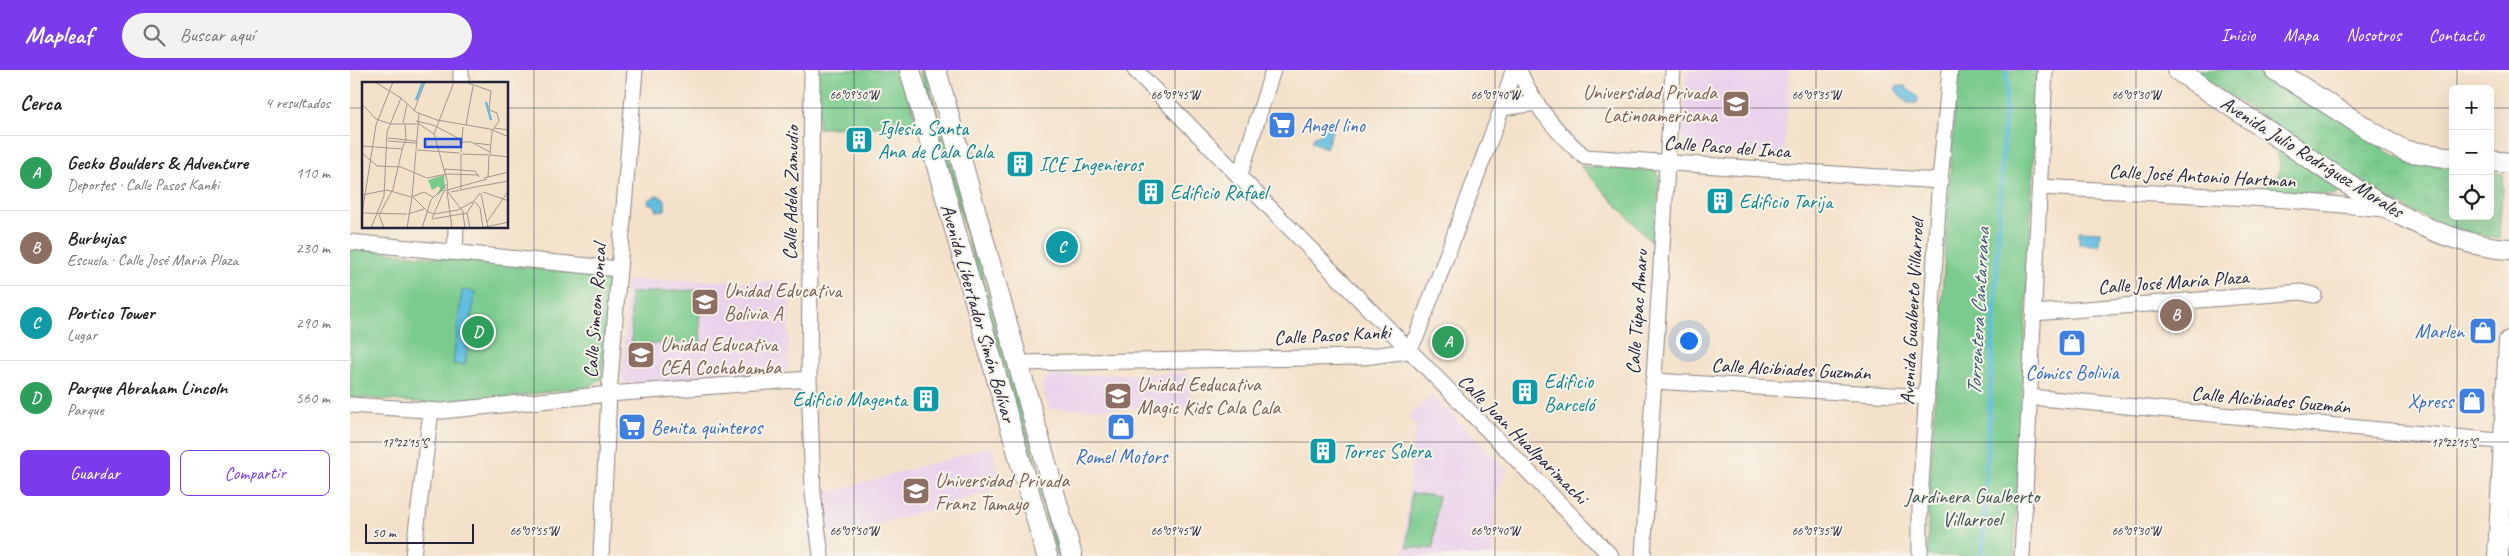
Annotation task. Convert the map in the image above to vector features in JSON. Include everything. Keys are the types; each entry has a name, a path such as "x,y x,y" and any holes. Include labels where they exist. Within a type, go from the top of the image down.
{"main road":[{"name":"Avenida Libertador Simón Bolívar","path":"910,70 1047,556"},
{"name":"Avenida Libertador Simón Bolívar","path":"936,70 1072,556"},
{"name":"Avenida Julio Rodríguez Morales","path":"2177,70 2343,181 2391,209 2437,232 2468,242 2509,249"},
{"path":"2275,70 2388,142 2406,151 2449,157"},
{"path":"2494,162 2509,163"},
{"path":"2498,556 2506,442 2509,341"}],"street":[{"name":"Calle Simeon Roncal","path":"601,556 609,394 635,70"},
{"name":"Calle Adela Zamudio","path":"812,70 810,379 813,493 821,556"},
{"name":"Calle Juan Huallparimachi","path":"1135,70 1408,351 1611,556"},
{"path":"1239,178 1273,70"},
{"name":"Calle Pasos Kanki","path":"1018,363 1364,357 1408,351 1417,335 1502,108 1513,70"},
{"name":"Calle Paso del Inca","path":"1519,70 1536,103 1563,138 1585,157 1940,181"},
{"name":"Calle Túpac Amaru","path":"1643,556 1673,70"},
{"name":"Avenida Gualberto Villarroel","path":"1920,556 1920,502 1940,181 1950,70"},
{"path":"2022,556 2044,70"},
{"path":"1502,108 1536,103"},
{"name":"Calle José Antonio Hartman","path":"2040,187 2278,200 2391,209"},
{"path":"455,252 456,229"},
{"path":"350,242 619,269"},
{"name":"Calle José María Plaza","path":"2034,313 2301,292 2314,295"},
{"path":"350,405 432,411 609,394 810,379"},
{"name":"Calle Alcibiades Guzmán","path":"1653,381 1927,397"},
{"name":"Calle Alcibiades Guzmán","path":"2030,397 2506,442"},
{"path":"413,556 432,411"}],"shaded area":[{"name":"Universidad Privada Latinoamericana","path":"1687,70 1790,70 1784,156 1691,150 1682,139"},
{"path":"627,280 790,282 788,370 785,373 629,388 623,380"},
{"name":"Unidad Eeducativa Magic Kids Cala Cala","path":"1190,373 1190,408 1050,409 1041,384 1048,376"},
{"path":"1432,395 1507,470 1496,494 1492,556 1403,556 1415,425 1408,417"},
{"name":"Universidad Privada Franz Tamayo","path":"992,446 1003,488 830,539 827,493"}],"green space":[{"path":"819,70 901,70 918,126 818,128"},
{"path":"920,70 925,70 1063,556 1057,556"},
{"name":"Jardinera Gualberto Villarroel","path":"1957,70 2038,70 2014,556 1928,556 1928,510"},
{"path":"2190,70 2264,70 2390,152 2407,160 2449,167 2449,220 2494,220 2494,173 2503,174 2499,239 2443,226 2393,202"},
{"path":"2273,144 2338,187 2340,191 2337,195 2252,191 2269,184 2278,174 2280,168 2279,161"},
{"path":"1580,166 1656,171 1659,178 1655,246"},
{"path":"350,248 605,276 609,285 602,378 591,386 475,402 441,404 350,397"},
{"path":"698,290 701,342 632,345 630,293"},
{"path":"1411,493 1438,496 1433,549 1407,547"}],"water":[{"path":"1897,86 1905,86 1910,92 1912,91 1918,98 1917,103 1907,103 1895,89"},
{"path":"1322,123 1334,126 1326,148 1312,142 1314,136 1321,134"},
{"path":"658,195 665,200 665,210 657,211 654,204 649,204 648,200"},
{"path":"2079,231 2100,232 2099,245 2079,244"},
{"path":"462,290 475,292 465,365 453,364"}],"waterway":[{"name":"Torrentera Cantarrana","path":"1982,556 2007,70"}],"place":[{"name":"Universidad Privada Latinoamericana","path":"1736,104"},
{"name":"Angel lino","path":"1282,125"},
{"name":"Iglesia Santa Ana de Cala Cala","path":"859,140"},
{"name":"ICE Ingenieros","path":"1020,164"},
{"name":"Edificio Rafael","path":"1151,192"},
{"name":"Edificio Tarija","path":"1720,201"},
{"name":"Portico Tower","path":"1062,247"},
{"name":"Unidad Educativa Bolivia A","path":"705,302"},
{"name":"Burbujas","path":"2176,315"},
{"name":"Marlen","path":"2483,331"},
{"name":"Parque Abraham Lincoln","path":"478,332"},
{"name":"Gecko Boulders & Adventure","path":"1448,342"},
{"name":"Cómics Bolivia","path":"2072,343"},
{"name":"Unidad Educativa CEA Cochabamba","path":"641,355"},
{"name":"Edificio Barceló","path":"1525,392"},
{"name":"Unidad Eeducativa Magic Kids Cala Cala","path":"1118,396"},
{"name":"Edificio Magenta","path":"926,399"},
{"name":"Xpress","path":"2472,401"},
{"name":"Benita quinteros","path":"632,427"},
{"name":"Romel Motors","path":"1121,427"},
{"name":"Torres Solera","path":"1323,451"},
{"name":"Universidad Privada Franz Tamayo","path":"916,491"}]}
